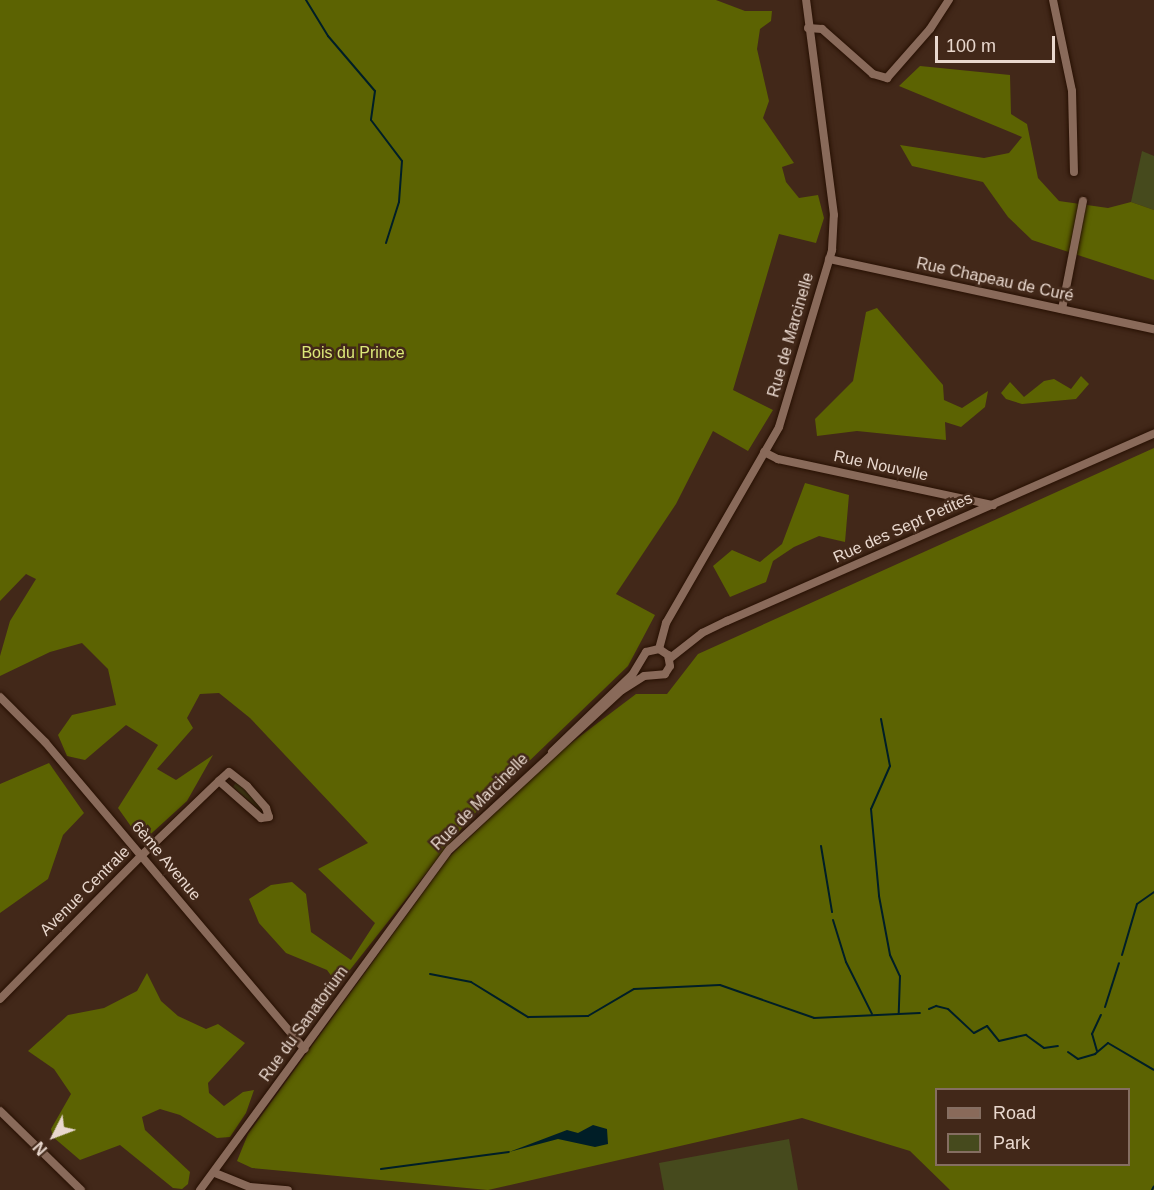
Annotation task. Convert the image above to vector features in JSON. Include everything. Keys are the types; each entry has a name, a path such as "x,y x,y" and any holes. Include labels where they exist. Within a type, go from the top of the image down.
{"street":[{"name":"Rue de Marcinelle","path":"430,875 456,843 640,664 646,652 659,649 666,623 780,424 829,259 834,218 806,0"},
{"path":"808,28 822,29 873,74 887,78 930,29 949,0"},
{"path":"1053,0 1072,91 1074,172"},
{"path":"1062,309 1083,201"},
{"name":"Rue Chapeau de Curé","path":"829,259 1154,329"},
{"name":"Rue des Sept Petites","path":"669,658 711,629 1154,434"},
{"name":"Rue Nouvelle","path":"764,452 778,459 993,505"},
{"path":"659,649 669,658"},
{"name":"Rue de Marcinelle","path":"552,752 622,690 647,676 665,674 669,658"},
{"path":"640,664 647,676"},
{"name":"6ème Avenue","path":"0,697 45,742 304,1049"},
{"path":"229,772 238,776 266,808 269,818 261,818 219,781 229,772"},
{"name":"Avenue Centrale","path":"0,999 142,855 219,781"},
{"name":"Rue du Sanatorium","path":"200,1190 215,1173 430,875"},
{"path":"0,1111 81,1190"},
{"path":"215,1173 250,1187 288,1190"}],"green space":[{"name":"Bois du Prince","path":"0,0 716,0 745,11 772,11 771,21 760,29 757,49 769,101 763,118 794,163 782,167 786,182 799,198 818,195 824,218 816,243 779,234 733,390 773,410 748,451 713,431 676,504 616,594 655,615 628,666 470,818 338,985 327,970 286,953 259,923 249,899 271,885 292,882 306,894 311,932 351,960 375,923 318,869 368,843 250,718 219,693 200,694 187,718 193,728 157,769 176,780 213,755 187,801 142,842 118,808 158,745 126,725 85,760 67,756 58,735 72,715 116,705 108,669 82,643 50,652 0,676 0,656 10,621 36,579 26,574 0,601"},
{"path":"920,66 1010,75 1011,114 1027,124 1038,178 1059,201 1108,208 1131,202 1154,210 1154,280 1032,240 1008,217 983,182 912,166 900,145 984,158 1009,153 1022,137 899,86"},
{"path":"1142,151 1154,156 1154,210 1131,202"},
{"path":"877,308 943,385 944,400 962,408 988,391 985,407 961,427 945,422 946,440 857,431 817,436 815,419 853,381 866,312"},
{"path":"1081,376 1089,384 1076,399 1022,404 1006,399 1001,393 1010,382 1024,397 1044,381 1054,379 1071,389"},
{"path":"1154,448 1154,1190 950,1190 910,1151 802,1118 488,1190 252,1168 237,1161 248,1134 448,858 554,756 636,694 667,694 698,654"},
{"path":"805,483 849,495 845,542 819,536 794,547 773,561 766,582 730,597 713,566 732,550 760,562 782,544"},
{"path":"49,763 84,813 63,835 48,879 0,913 0,784"},
{"path":"237,781 260,806 262,812 233,787"},
{"path":"147,973 161,1001 178,1016 206,1029 218,1024 245,1043 208,1083 209,1093 224,1106 243,1092 254,1090 246,1113 230,1137 217,1138 180,1115 160,1109 142,1117 145,1130 190,1172 188,1184 182,1189 173,1188 120,1145 80,1160 53,1137 51,1129 71,1094 54,1069 28,1051 68,1015 104,1008 137,991"},
{"path":"789,1139 798,1190 664,1190 659,1163"}],"water":[{"path":"593,1125 607,1129 608,1144 595,1147 558,1139 509,1152 567,1130 578,1133"}],"waterway":[{"path":"306,0 328,36 375,91 371,120 402,161 399,202 386,243"},
{"path":"881,719 890,766 871,809 879,896 890,955 900,976 899,1014"},
{"path":"821,846 832,912"},
{"path":"1122,955 1137,904 1154,892"},
{"path":"833,920 846,962 872,1014"},
{"path":"1105,1007 1119,963"},
{"path":"430,974 471,982 528,1017 588,1016 634,989 720,985 814,1018 920,1013"},
{"path":"929,1009 936,1006 948,1009 974,1033 987,1026 999,1041 1026,1035 1044,1048 1058,1046"},
{"path":"1097,1051 1092,1034 1101,1015"},
{"path":"1068,1052 1078,1059 1095,1054 1108,1043 1154,1070"},
{"path":"381,1169 509,1152"},
{"path":"1152,1190 1154,1186"}]}
